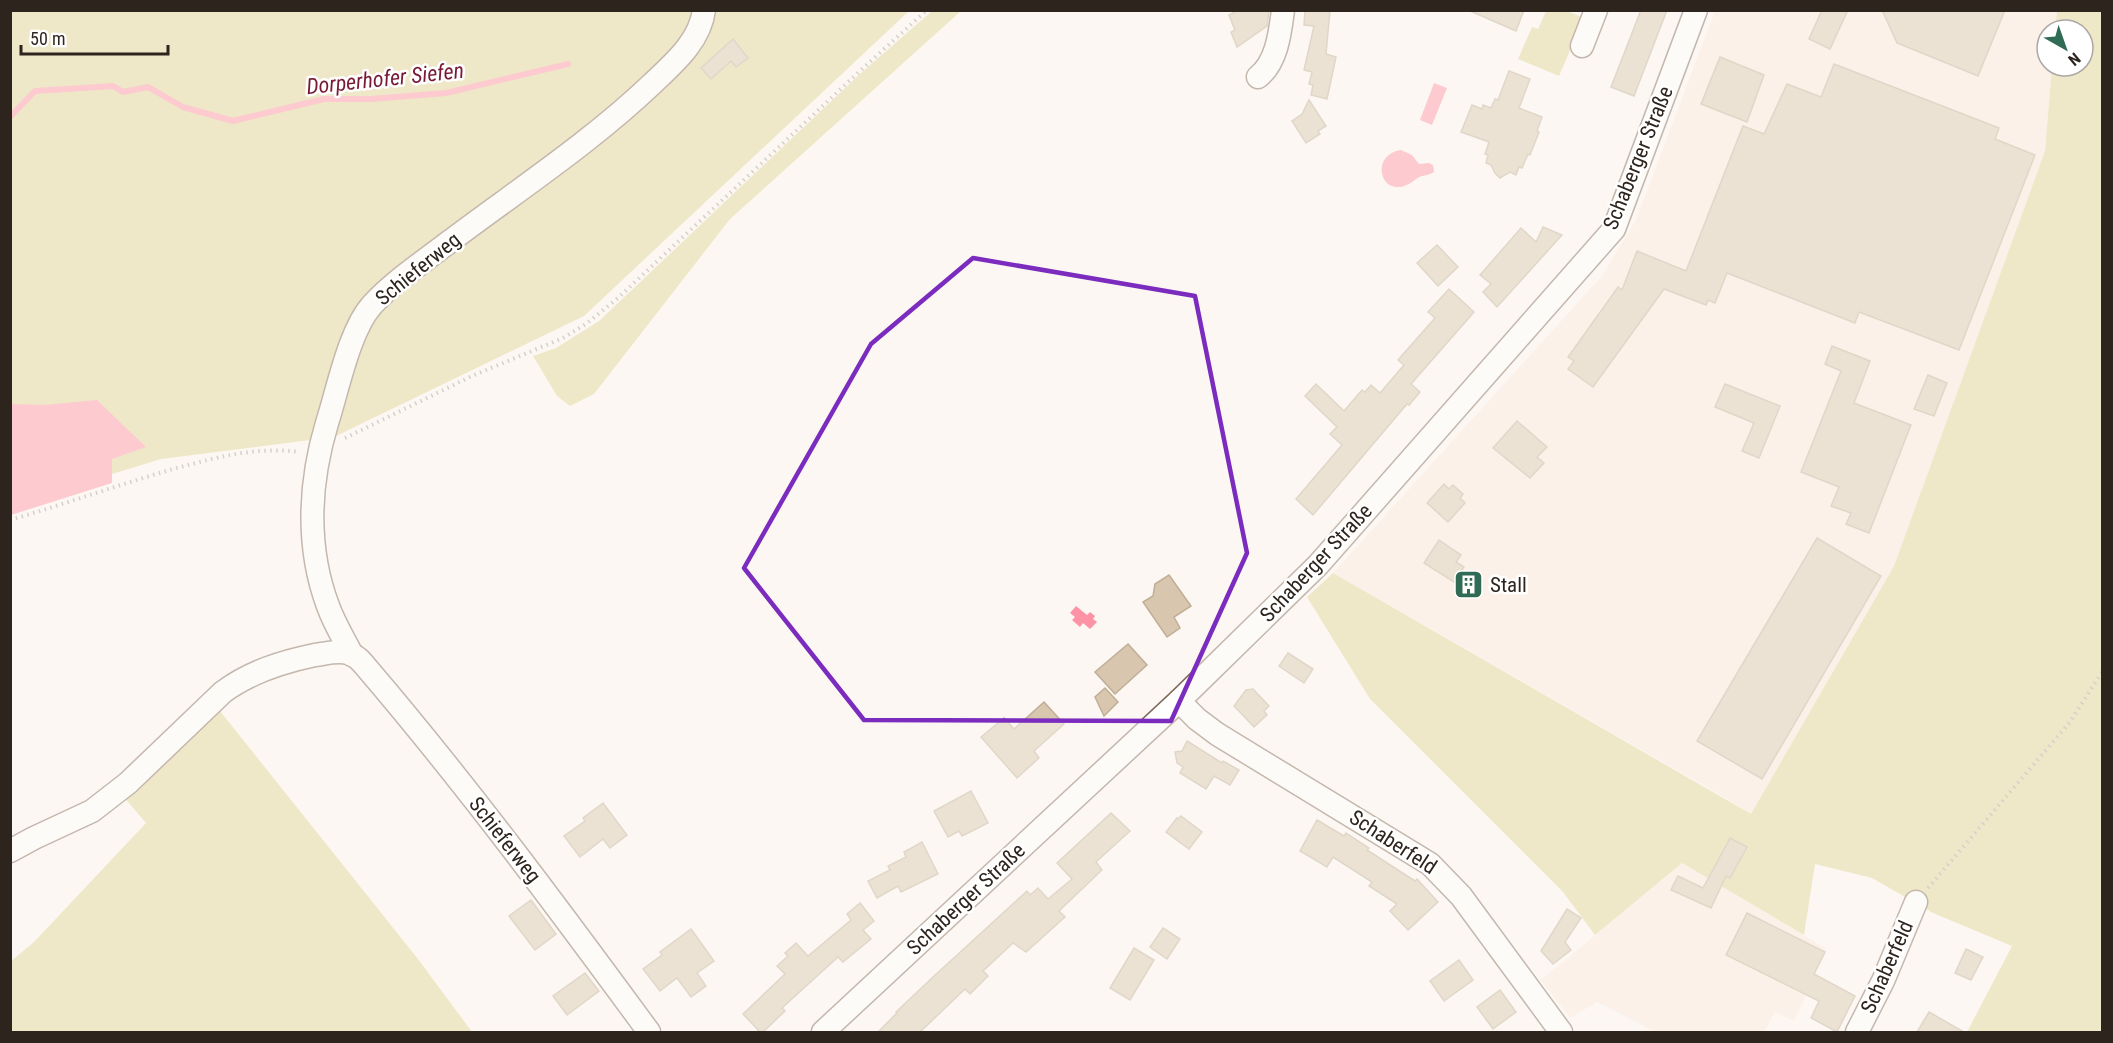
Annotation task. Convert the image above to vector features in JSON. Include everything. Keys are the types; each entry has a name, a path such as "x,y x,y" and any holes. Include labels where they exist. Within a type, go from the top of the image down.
{"street":[{"name":"Schieferweg","path":"649,1032 526,866 376,679 352,655 328,607 317,566 313,499 318,454 353,340 359,325 372,306 393,285 564,160 642,94 686,48 701,26 704,10"},
{"path":"1258,77 1269,65 1275,52 1283,10"},
{"path":"1582,46 1596,10"},
{"name":"Schaberger Straße","path":"823,1032 1179,701 1318,565 1614,229 1696,10"},
{"path":"10,851 92,811 128,783 235,683 272,666 301,658 339,652 352,655"},
{"name":"Schaberfeld","path":"1179,701 1217,734 1430,864 1461,896 1562,1032"},
{"name":"Schaberfeld","path":"1857,1032 1883,981 1916,902"}],"path":[{"path":"10,520 222,456 269,450 318,454 376,422 504,362 562,338 586,324 625,292 927,10"},
{"path":"1916,902 2070,722 2103,672"}],"highlighted area":[{"path":"973,258 1195,296 1247,553 1171,721 864,720 744,568 871,344"}],"shaded area":[{"path":"10,11 909,11 584,316 334,437 161,459 11,505"},
{"path":"932,11 961,11 730,219 594,394 570,406 557,396 533,356 556,348 599,321 861,73"},
{"path":"1546,11 1567,11 1584,18 1559,76 1518,59 1532,27 1538,29"},
{"path":"1715,11 2057,11 2056,18 2035,18 2035,78 2051,78 2045,151 1894,566 1751,815 1724,797 1333,573 1601,277 1636,220"},
{"path":"2057,11 2102,11 2102,1032 1967,1032 2012,946 1933,913 1872,878 1815,864 1804,935 1682,863 1595,935 1563,892 1370,699 1307,597 1333,573 1751,814 1894,566 2045,151 2051,78 2095,78 2095,18 2056,18"},
{"path":"1434,83 1447,88 1432,125 1420,120"},
{"path":"1401,150 1412,155 1419,164 1433,165 1434,172 1404,186 1395,187 1388,183 1383,177 1384,161 1390,154"},
{"path":"97,400 146,447 112,459 112,483 11,515 11,404 44,405"},
{"path":"1076,606 1087,615 1090,612 1095,616 1093,619 1097,622 1090,629 1083,623 1080,627 1072,620 1075,617 1070,613"},
{"path":"216,706 418,959 472,1032 11,1032 10,962 34,942 146,823 122,795"},
{"path":"1682,863 1827,949 1794,1021 1775,1012 1764,1032 1655,1032 1597,1002 1570,1018 1541,980"}],"building":[{"path":"1238,10 1269,10 1267,26 1237,47 1231,32 1235,30 1229,15"},
{"path":"1305,10 1330,10 1326,54 1336,57 1327,99 1311,95 1313,85 1309,84 1312,72 1304,70 1314,26 1304,25"},
{"path":"1468,10 1524,10 1516,31"},
{"path":"1641,10 1667,10 1634,96 1611,87"},
{"path":"1822,10 1848,10 1830,49 1809,39"},
{"path":"1882,10 2005,10 1978,76 1897,43"},
{"path":"733,39 748,58 736,67 731,61 711,79 701,68"},
{"path":"1720,57 1764,75 1747,122 1701,104"},
{"path":"1834,64 1999,128 1995,139 2035,155 1959,350 1859,312 1855,323 1727,273 1715,303 1708,300 1706,305 1664,289 1593,387 1568,369 1574,361 1568,357 1618,287 1622,290 1637,251 1686,271 1743,126 1764,134 1787,84 1821,97"},
{"path":"1509,71 1530,79 1519,108 1542,117 1530,155 1528,154 1522,168 1519,167 1516,175 1510,172 1500,178 1491,165 1486,163 1488,155 1485,154 1489,142 1461,132 1472,105 1482,109 1483,105 1491,108 1495,99 1498,100"},
{"path":"1309,100 1326,126 1318,131 1320,134 1306,143 1292,121 1302,114"},
{"path":"1543,227 1562,235 1497,307 1483,292 1491,284 1480,275 1521,228 1536,242"},
{"path":"1437,245 1458,267 1438,286 1417,263"},
{"path":"1449,289 1474,312 1411,384 1420,392 1409,405 1407,404 1313,515 1296,499 1342,445 1330,434 1337,427 1305,396 1316,384 1344,411 1362,390 1365,392 1371,385 1380,393 1404,365 1398,360 1435,318 1428,312"},
{"path":"1832,346 1870,361 1854,403 1911,425 1869,533 1846,524 1851,513 1831,506 1839,487 1801,472 1841,371 1825,364"},
{"path":"1928,375 1947,383 1934,416 1914,409"},
{"path":"1725,384 1780,406 1759,458 1742,451 1754,423 1715,407"},
{"path":"1517,421 1547,447 1537,457 1544,463 1530,478 1493,448"},
{"path":"1444,484 1449,489 1453,485 1463,494 1460,498 1465,503 1448,522 1427,503"},
{"path":"1817,538 1881,576 1762,779 1697,741"},
{"path":"1439,540 1461,555 1456,562 1464,567 1454,582 1424,563"},
{"path":"1169,575 1191,606 1174,617 1180,628 1167,637 1143,602 1153,596 1155,584"},
{"path":"1128,644 1147,665 1115,694 1095,672"},
{"path":"1288,653 1313,669 1304,683 1279,666"},
{"path":"1105,688 1118,702 1104,716 1095,697"},
{"path":"1253,689 1269,706 1264,711 1267,715 1254,727 1234,706 1246,690"},
{"path":"1044,702 1064,724 1034,751 1039,758 1017,778 981,737 1004,718 1014,729"},
{"path":"1187,741 1222,763 1223,761 1239,770 1230,785 1214,776 1206,789 1180,773 1183,767 1177,763 1175,752 1182,751"},
{"path":"971,791 988,823 962,836 959,831 948,837 934,811"},
{"path":"603,803 627,835 610,848 603,839 580,857 564,836 585,821 583,818"},
{"path":"1111,813 1130,831 1096,862 1102,870 1059,911 1065,917 1026,952 1013,943 983,971 988,976 970,994 965,989 920,1032 878,1032 896,1012 1027,891 1030,895 1038,888 1048,899 1072,879 1057,863"},
{"path":"1181,816 1202,832 1189,849 1166,832"},
{"path":"1317,820 1344,836 1346,833 1369,848 1367,850 1415,881 1417,879 1438,902 1408,930 1390,911 1397,904 1369,886 1372,882 1333,857 1327,867 1300,851"},
{"path":"1730,838 1747,847 1730,878 1726,876 1711,908 1671,890 1678,876 1703,888"},
{"path":"922,842 938,874 901,892 898,886 877,898 868,881 890,870 888,866 906,857 904,852"},
{"path":"531,900 556,934 535,950 509,916"},
{"path":"860,903 874,921 863,930 871,939 843,962 838,957 782,1008 785,1011 763,1032 760,1032 743,1014 785,974 777,966 788,956 785,953 796,943 808,956 851,920 847,914"},
{"path":"1567,909 1581,918 1565,942 1571,950 1553,964 1541,951"},
{"path":"1747,913 1825,952 1814,974 1855,996 1837,1032 1811,1018 1819,1001 1726,955"},
{"path":"1163,928 1180,939 1167,959 1150,947"},
{"path":"691,929 714,961 697,973 706,986 691,997 677,978 660,991 643,969 662,955 660,952"},
{"path":"1134,948 1154,960 1130,1000 1110,988"},
{"path":"1966,949 1983,957 1971,980 1955,973"},
{"path":"1459,960 1473,980 1444,1001 1430,981"},
{"path":"585,973 599,991 567,1015 553,996"},
{"path":"1500,990 1516,1012 1493,1029 1477,1007"},
{"path":"1929,1012 1964,1032 1917,1032"}],"waterway":[{"name":"Dorperhofer Siefen","path":"10,117 35,91 113,86 123,92 148,87 183,107 233,121 324,99 371,99 446,93 568,64"}],"place":[{"name":"Stall","path":"1469,585"}]}
